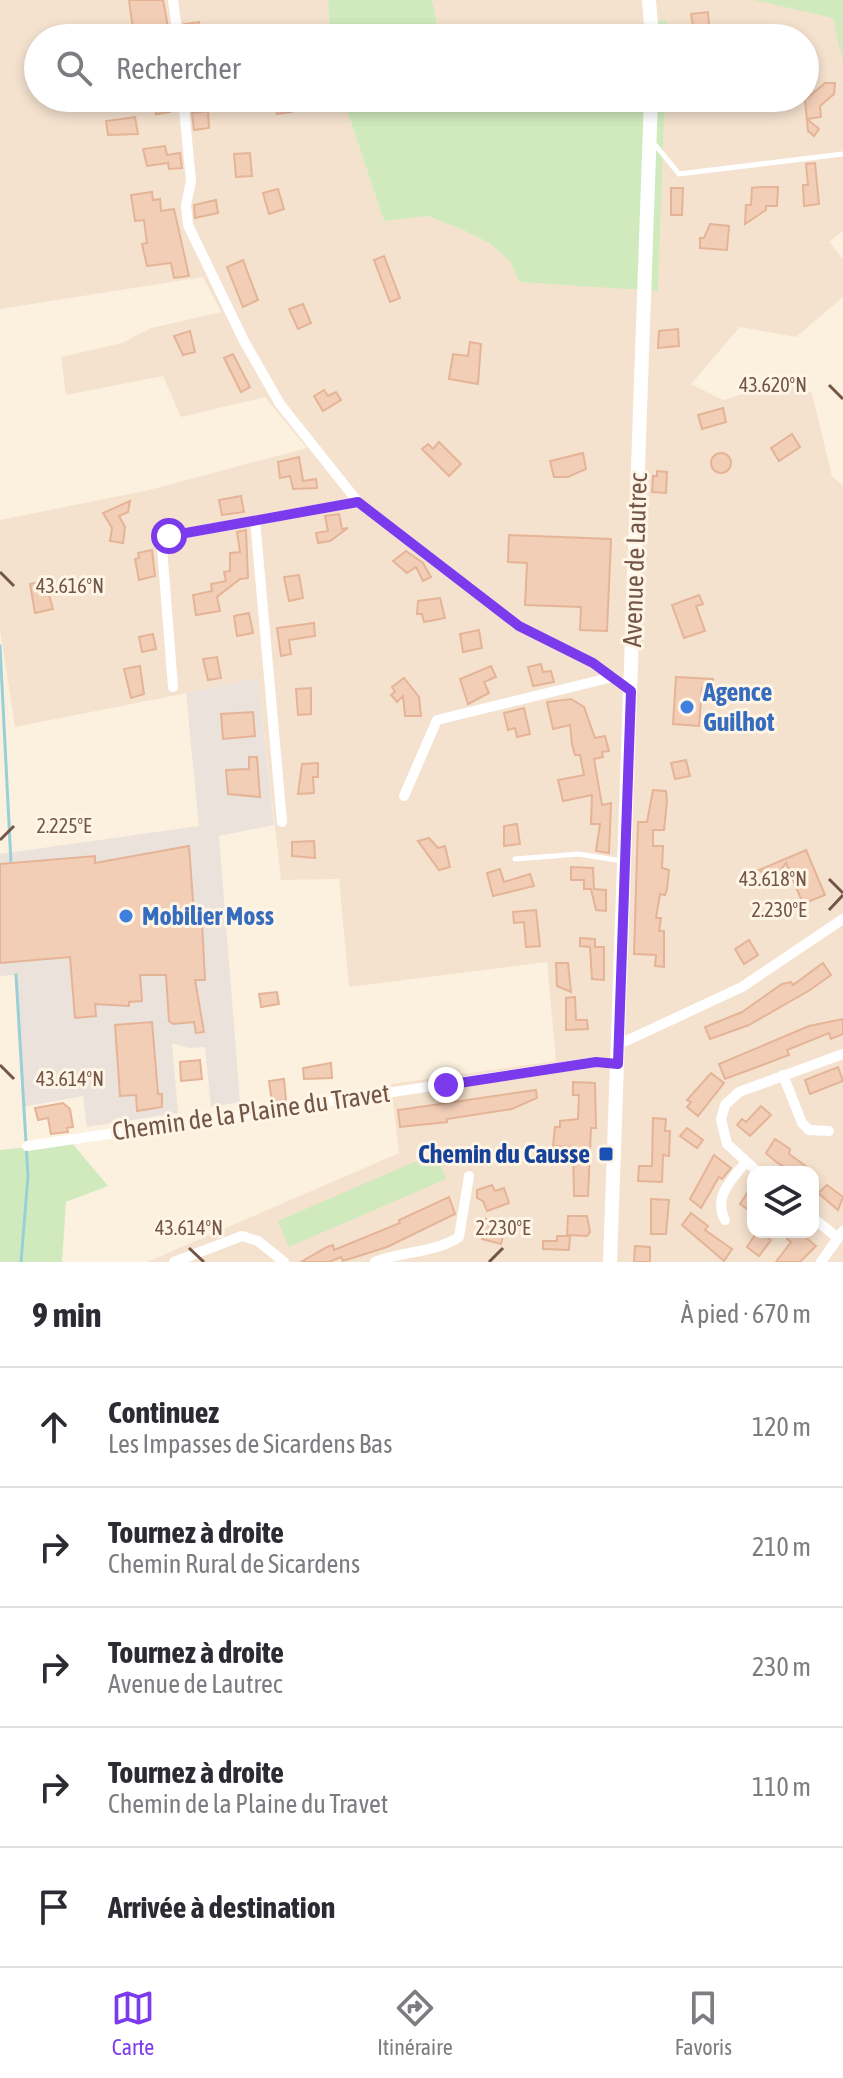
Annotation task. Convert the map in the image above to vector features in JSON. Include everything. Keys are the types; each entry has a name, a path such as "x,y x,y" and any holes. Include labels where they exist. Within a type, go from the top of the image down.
{"main road":[{"path":"649,0 651,24"},
{"name":"Avenue de Lautrec","path":"610,1262 651,112"}],"street":[{"path":"173,0 176,24"},
{"path":"184,112 191,181 186,205 188,225 244,341 280,404 358,502 519,626 593,663 631,691"},
{"path":"173,687 162,548 169,536 358,502"},
{"path":"255,520 282,822"},
{"path":"404,796 437,720 613,677"},
{"path":"619,1041 717,1001 843,919"},
{"path":"751,1166 727,1144 722,1134 725,1105 739,1092 843,1054"},
{"name":"Chemin de la Plaine du Travet","path":"27,1146 193,1118 596,1062 618,1064"},
{"path":"783,1075 802,1123 809,1130 829,1131"},
{"path":"725,1220 719,1209 721,1195 746,1162"},
{"path":"375,1262 400,1252 436,1248 461,1235 469,1176"},
{"path":"819,1222 841,1235 821,1262"},
{"path":"174,1262 242,1236 258,1241 284,1262"}],"lane":[{"path":"651,140 679,174 843,154"},
{"path":"515,859 579,854 624,861"}],"shaded area":[{"path":"0,0 328,0 329,24 24,24 24,112 348,112 384,221 428,216 461,229 489,243 510,261 519,282 658,290 664,112 819,112 819,24 666,24 666,20 637,24 437,24 432,0 843,0 843,231 829,242 843,259 843,297 796,337 740,327 691,384 723,400 781,382 812,393 832,476 843,486 843,1262 147,1262 399,1153 391,1084 556,1061 547,962 349,987 339,879 281,880 258,679 15,727 0,630 0,520 149,490 307,448 265,397 181,417 163,376 66,395 61,357 122,343 151,328 221,312 203,277 0,309"},
{"path":"258,678 274,825 219,836 240,1102 211,1107 205,1047 188,1048 172,1043 178,1113 87,1127 83,1096 23,1107 16,975 0,976 0,854 199,826 186,693"}],"green space":[{"path":"328,0 432,0 437,24 329,24"},
{"path":"754,0 843,0 843,63 833,18"},
{"path":"667,20 667,24 637,24"},
{"path":"348,112 664,112 658,291 519,282 510,261 489,243 461,229 428,216 384,221"},
{"path":"72,1143 108,1186 66,1202 62,1262 0,1262 0,1150"},
{"path":"435,1153 446,1179 289,1247 278,1221"}],"building":[{"path":"129,0 163,0 167,24 132,24"},
{"path":"708,12 709,24 693,24 691,14"},
{"path":"825,83 835,83 834,94 820,106 821,117 807,119 819,129 814,136 808,131 806,112 819,112 819,88"},
{"path":"208,112 209,128 194,130 192,113"},
{"path":"135,117 138,134 108,135 106,121"},
{"path":"165,146 167,155 180,153 182,168 169,169 168,163 147,166 143,149"},
{"path":"250,153 252,176 236,177 234,154"},
{"path":"815,163 819,204 804,206 803,185 808,185 806,164"},
{"path":"778,187 777,206 766,206 766,210 745,224 746,205 751,205 752,188"},
{"path":"671,188 683,188 682,215 671,215"},
{"path":"278,189 284,209 269,214 263,193"},
{"path":"152,192 153,200 160,199 161,211 174,209 189,276 174,278 171,263 147,266 142,244 147,243 144,220 135,221 131,195"},
{"path":"216,200 218,213 195,218 194,205"},
{"path":"710,224 729,226 727,250 700,248 700,238 704,238"},
{"path":"384,256 400,298 390,302 374,260"},
{"path":"243,260 258,300 243,307 227,267"},
{"path":"303,304 311,323 298,329 289,309"},
{"path":"678,329 679,346 658,348 659,331"},
{"path":"190,331 195,352 183,355 174,336"},
{"path":"470,342 481,344 478,384 449,379 453,354 468,356"},
{"path":"233,354 250,387 241,392 224,358"},
{"path":"324,390 328,396 336,392 341,400 323,411 314,396"},
{"path":"723,408 726,422 702,429 698,415"},
{"path":"792,434 800,447 779,461 771,448"},
{"path":"439,442 461,464 449,476 422,449 428,444 433,449"},
{"path":"583,453 586,469 568,477 554,477 550,461"},
{"path":"721,453 728,456 731,463 728,470 721,473 714,470 711,463 714,456"},
{"path":"299,457 303,481 316,479 317,488 293,489 290,476 280,478 278,462"},
{"path":"657,471 667,472 666,493 652,492 653,476 657,476"},
{"path":"241,496 244,512 222,515 219,500"},
{"path":"130,501 128,512 119,516 125,527 123,543 110,541 112,528 103,513"},
{"path":"339,514 342,529 348,528 330,541 318,543 316,533 328,531 325,516"},
{"path":"246,530 248,578 240,579 217,597 220,611 196,615 193,595 212,591 211,584 226,581 224,572 230,571 230,553 240,552 237,532"},
{"path":"509,535 611,539 607,631 580,630 581,607 525,605 527,563 508,562"},
{"path":"152,550 155,576 139,580 135,559 139,558 138,553"},
{"path":"406,551 423,563 431,577 423,581 416,567 407,573 393,561"},
{"path":"299,575 303,598 289,601 284,577"},
{"path":"45,581 53,609 35,613 30,584"},
{"path":"699,595 703,604 696,606 705,631 684,638 672,605"},
{"path":"440,598 445,618 424,622 422,614 417,614 418,601"},
{"path":"249,613 253,633 237,636 234,616"},
{"path":"314,623 315,636 289,640 291,654 281,656 277,628"},
{"path":"479,630 482,648 463,652 460,634"},
{"path":"153,634 156,649 142,652 139,637"},
{"path":"217,657 221,678 208,680 203,659"},
{"path":"541,664 543,672 551,671 554,682 533,686 528,667"},
{"path":"140,666 144,694 131,698 124,669"},
{"path":"491,666 496,677 484,682 489,693 468,704 460,679"},
{"name":"Agence Guilhot","path":"676,677 713,679 713,689 702,688 699,726 673,724"},
{"path":"404,678 419,697 421,716 405,716 403,696 397,702 391,695 395,692 392,687"},
{"path":"311,688 311,714 298,715 296,689"},
{"path":"571,699 584,707 595,738 605,736 609,751 602,752 603,757 594,759 602,805 611,803 609,853 596,851 600,824 591,824 592,795 563,801 558,780 584,775 580,755 575,755 570,725 553,729 547,702"},
{"path":"524,708 530,734 517,737 515,728 508,730 504,713"},
{"path":"253,712 255,736 223,739 221,714"},
{"path":"249,757 257,757 260,797 228,794 226,770 249,769"},
{"path":"686,760 690,776 675,779 671,763"},
{"path":"318,763 318,777 313,777 314,793 298,794 302,764"},
{"path":"653,790 666,791 667,801 664,830 653,830 653,846 663,846 662,868 669,870 667,889 665,895 660,894 656,918 661,918 659,931 664,931 664,967 655,966 656,955 634,954 638,822 647,822"},
{"path":"517,824 520,844 504,846 504,826"},
{"path":"429,838 438,848 445,846 450,867 439,870 418,841"},
{"path":"314,841 315,858 292,856 292,842"},
{"path":"189,846 193,901 197,922 202,922 205,980 195,980 204,1032 196,1033 194,1022 173,1024 169,1021 166,975 140,975 142,1001 129,1002 129,1006 95,1004 96,1016 75,1018 70,957 0,963 0,864 95,856 95,863"},
{"path":"806,850 825,895 803,904 786,863 773,880 759,870"},
{"path":"571,867 593,868 594,889 606,890 606,911 596,910 591,889 584,889 584,880 571,880"},
{"path":"500,869 504,882 530,874 534,886 493,896 487,873"},
{"path":"536,910 540,946 526,947 524,922 514,923 513,912"},
{"path":"580,938 595,939 595,947 604,947 604,980 592,979 590,947 580,946"},
{"path":"749,940 758,955 744,964 735,949"},
{"path":"556,963 568,963 571,992 557,986"},
{"path":"823,963 831,975 810,990 749,1025 710,1039 705,1027 742,1012 782,984 791,982 793,985"},
{"path":"277,992 279,1004 261,1007 259,994"},
{"path":"575,997 576,1020 587,1020 588,1029 566,1030 566,998"},
{"path":"843,1019 843,1034 831,1039 829,1033 787,1050 789,1055 725,1079 719,1064 809,1026"},
{"path":"152,1022 158,1094 162,1094 162,1107 137,1111 136,1095 120,1096 115,1025"},
{"path":"200,1060 202,1079 181,1081 180,1062"},
{"path":"331,1063 332,1078 304,1079 303,1068"},
{"path":"838,1067 843,1081 810,1094 805,1080"},
{"path":"711,1073 724,1083 698,1116 687,1107 691,1102 687,1100"},
{"path":"284,1079 286,1100 272,1102 269,1081"},
{"path":"573,1082 595,1083 596,1128 591,1128 588,1196 574,1196 573,1147 553,1146 555,1127 560,1127 560,1121 578,1119 579,1095 573,1095"},
{"path":"536,1090 537,1098 512,1109 447,1119 447,1122 400,1127 398,1110"},
{"path":"63,1103 70,1109 73,1127 67,1128 68,1132 51,1134 48,1118 38,1120 35,1108"},
{"path":"761,1106 771,1115 750,1136 737,1125 742,1119 746,1122"},
{"path":"653,1118 666,1119 665,1131 670,1131 669,1156 663,1155 662,1182 638,1181 639,1166 652,1166"},
{"path":"687,1128 703,1140 697,1148 680,1136"},
{"path":"775,1139 790,1149 789,1154 806,1166 783,1166 766,1153"},
{"path":"714,1155 731,1168 722,1179 719,1177 701,1208 690,1199"},
{"path":"492,1185 495,1191 504,1188 509,1203 487,1211 483,1201 477,1198 477,1190"},
{"path":"827,1185 843,1197 838,1210 819,1194"},
{"path":"747,1193 747,1209 740,1204"},
{"path":"449,1197 455,1214 387,1247 343,1261 341,1257 329,1262 301,1262 327,1247 333,1245 334,1250 400,1223 399,1220"},
{"path":"651,1199 669,1200 666,1234 651,1234"},
{"path":"691,1213 708,1226 705,1230 732,1249 724,1261 682,1225"},
{"path":"568,1216 587,1216 590,1232 587,1236 567,1235"},
{"path":"486,1219 506,1223 501,1244 482,1239"},
{"path":"557,1236 570,1236 569,1250 543,1249 543,1241 557,1241"},
{"path":"753,1238 771,1240 759,1256 747,1247"},
{"path":"806,1238 816,1246 800,1262 776,1262 791,1242 787,1239"},
{"path":"635,1246 650,1247 650,1262 634,1262"}],"waterway":[{"path":"0,646 11,863"},
{"path":"16,975 28,1176 21,1262"}],"place":[{"name":"Agence Guilhot","path":"687,707"},
{"name":"Mobilier Moss","path":"126,916"},
{"name":"Chemin du Causse","path":"606,1154"}],"route":[{"path":"169,536 358,502 519,626 593,663 631,691 618,1064 596,1062 446,1085"}]}
